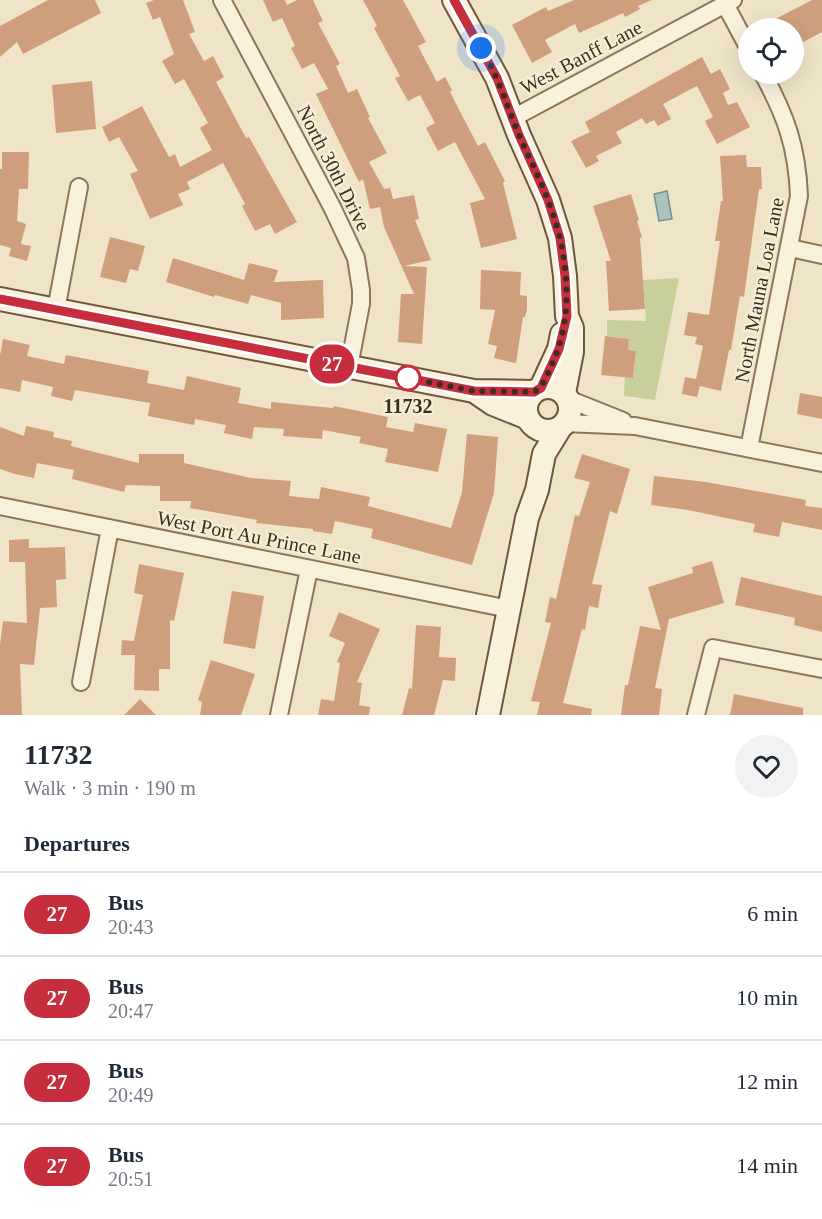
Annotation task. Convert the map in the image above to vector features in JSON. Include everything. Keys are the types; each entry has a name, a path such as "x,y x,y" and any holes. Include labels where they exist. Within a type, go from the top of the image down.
{"street":[{"name":"North 30th Drive","path":"222,0 332,207 356,258 361,304 349,367"},
{"path":"454,0 488,59 548,200 560,238 567,316 559,349 538,390 527,404 531,421 525,492 527,518"},
{"path":"729,2 738,23"},
{"name":"West Banff Lane","path":"513,118 729,2"},
{"name":"North Mauna Loa Lane","path":"748,448 799,196 798,171 788,124 768,84"},
{"path":"56,310 79,187"},
{"path":"790,249 822,255"},
{"path":"0,299 474,391 538,390 555,387 566,396 635,426"},
{"path":"488,715 527,518 537,490 544,454 571,410 566,396 572,352 572,328 567,316"},
{"path":"474,391 493,404 531,421 545,431 562,425 635,426 822,463"},
{"name":"West Port Au Prince Lane","path":"0,506 509,609"},
{"path":"81,682 110,528"},
{"path":"279,715 309,568"},
{"path":"696,715 713,648 822,669"}],"green space":[{"path":"679,278 655,400 624,396 625,377 633,378 636,351 628,350 629,339 607,336 607,320 646,321 643,280"}],"water":[{"path":"667,191 672,219 659,221 654,194"}],"building":[{"path":"48,0 95,0 101,13 23,54 17,42 0,57 0,26"},
{"path":"154,0 183,0 195,32 189,34 204,61 213,56 224,77 216,82 246,138 249,137 297,222 275,234 270,224 255,231 242,206 245,204 223,163 187,182 190,189 178,194 183,205 150,219 130,174 138,171 119,137 109,142 102,127 142,106 169,157 175,154 180,167 212,150 200,128 208,123 184,79 175,84 162,61 174,54 160,17 153,20 146,3"},
{"path":"263,0 285,0 287,5 297,0 313,0 323,21 318,23 340,64 336,66 348,93 357,89 370,117 368,118 387,153 369,162 384,189 390,188 393,199 414,195 419,219 415,220 431,260 404,266 427,267 422,344 398,342 401,294 414,294 384,227 380,207 370,209 363,179 359,182 316,94 328,89 314,63 302,69 291,48 295,46 282,18 273,22"},
{"path":"363,0 403,0 426,42 418,46 437,82 445,77 452,90 450,92 478,146 485,142 505,181 503,183 517,239 481,248 470,203 485,199 455,142 438,151 426,128 435,123 420,95 408,101 395,78 400,76 374,28 377,26"},
{"path":"574,0 652,0 638,6 640,9 625,17 623,13 579,33 575,24 545,40 552,52 532,63 512,25 546,7 548,11"},
{"path":"812,0 822,0 822,32 804,42 804,18 777,18"},
{"path":"702,57 711,74 720,69 730,89 723,93 728,105 737,102 750,127 717,144 705,121 713,117 697,86 663,104 671,119 658,126 654,120 646,124 642,118 616,132 622,143 596,156 599,161 586,168 571,141 590,132 585,122"},
{"path":"92,81 96,129 56,133 52,85"},
{"path":"2,152 29,152 28,189 19,189 17,221 26,224 21,244 31,246 27,261 9,256 11,248 0,245"},
{"path":"746,155 747,167 761,167 762,189 759,189 744,297 740,296 721,391 700,386 697,397 682,394 685,377 696,379 703,346 695,344 697,337 684,335 688,312 709,315 720,241 715,241 721,201 723,201 720,156"},
{"path":"631,194 642,237 640,238 645,309 609,311 606,261 611,261 593,206"},
{"path":"110,237 145,246 138,271 130,269 126,283 100,277"},
{"path":"173,258 244,280 249,263 278,270 274,282 323,280 324,318 281,320 281,303 251,295 248,304 215,295 214,297 166,282"},
{"path":"481,270 521,272 520,295 527,296 527,310 523,317 516,363 494,358 497,346 488,344 495,310 480,309"},
{"path":"605,336 629,339 628,350 636,351 633,378 601,375"},
{"path":"3,339 30,345 27,356 64,364 66,355 149,371 147,383 184,390 187,376 241,388 238,403 271,409 271,402 333,408 334,406 388,417 386,427 413,432 415,423 447,429 438,472 385,462 388,449 359,443 361,437 323,430 322,439 283,436 284,429 254,427 252,439 224,433 226,425 195,419 194,425 148,416 150,403 75,390 72,401 51,396 53,387 22,380 20,392 0,388 0,355"},
{"path":"800,393 822,397 822,419 797,414"},
{"path":"26,426 54,432 53,437 72,441 71,446 139,463 139,454 184,454 184,463 251,478 291,481 289,496 319,499 321,487 370,497 368,506 451,528 462,492 467,434 498,437 494,493 472,565 371,538 373,529 335,521 332,534 313,531 313,529 256,523 257,520 190,508 191,501 160,501 160,486 126,485 124,492 72,479 74,470 37,463 34,478 0,469 0,427 24,436"},
{"path":"582,454 630,469 617,514 610,511 592,584 602,585 598,608 589,606 585,630 582,629 563,703 592,709 591,715 537,715 540,702 531,701 551,623 545,622 550,597 556,599 575,515 579,516 590,482 574,478"},
{"path":"654,476 706,482 806,500 805,506 822,508 822,530 782,522 779,537 753,532 755,524 651,505"},
{"path":"29,539 29,548 65,547 66,579 56,580 57,607 40,608 34,665 20,664 22,715 0,715 0,645 3,621 27,623 25,562 9,562 9,540"},
{"path":"712,561 724,603 669,619 655,688 662,689 659,715 621,715 625,685 628,685 640,626 661,630 648,587 693,573 692,567"},
{"path":"139,564 184,573 174,621 170,620 170,669 159,669 159,691 134,690 135,655 121,655 122,640 134,641 143,595 134,593"},
{"path":"741,577 822,596 822,632 794,625 795,618 735,605"},
{"path":"232,591 264,596 255,649 223,643"},
{"path":"339,612 380,629 357,682 362,683 359,705 370,707 369,715 318,715 321,699 334,701 340,663 337,662 345,643 329,636"},
{"path":"416,625 441,627 439,657 456,658 455,681 443,680 434,715 402,715 409,688 412,689"},
{"path":"211,660 255,674 241,715 200,715 202,702 198,700"},
{"path":"734,694 803,708 803,715 730,715"},
{"path":"140,699 156,715 124,715"}],"bus line":[{"name":"27","path":"0,299 474,391 534,392 541,388 559,349 567,316 560,238 548,200 497,78 454,0"}],"place":[{"name":"11732","path":"408,378"}],"route":[{"path":"408,378 474,391 534,392 541,388 559,349 567,316 560,238 548,200 497,78 481,48"}]}
